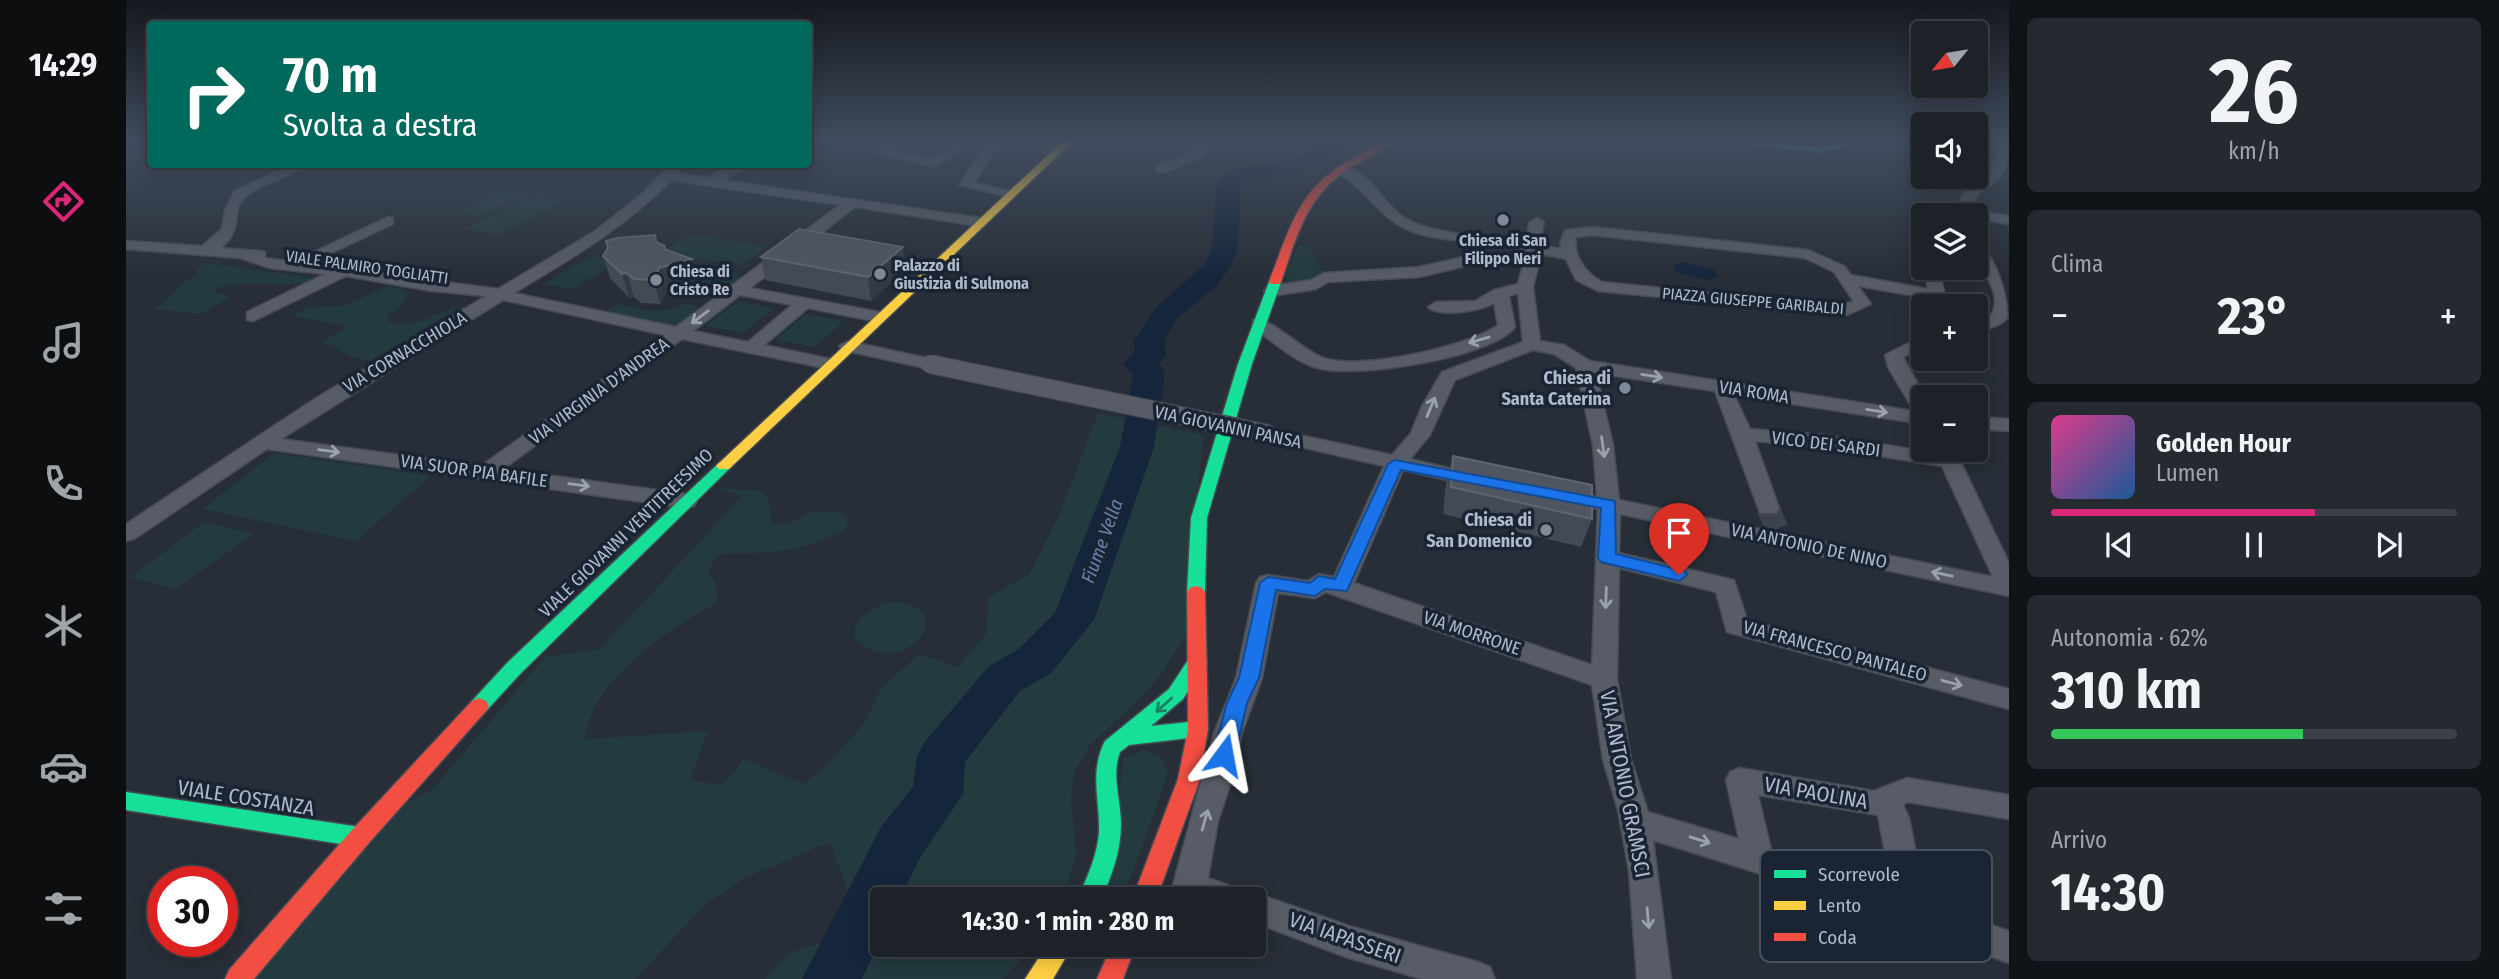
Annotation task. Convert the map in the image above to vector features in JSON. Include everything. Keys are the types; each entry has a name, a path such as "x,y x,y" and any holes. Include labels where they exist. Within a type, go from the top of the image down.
{"street":[{"path":"203,252 220,243 230,232 234,201 239,195 256,187"},
{"name":"VIA CORNACCHIOLA","path":"126,534 261,442 492,293 600,233 654,187"},
{"path":"742,187 980,222"},
{"path":"969,187 1009,195"},
{"name":"VIALE GIOVANNI VENTITREESIMO","path":"238,979 360,837 514,668 848,346 1018,187"},
{"path":"1148,887 1189,779 1198,729 1199,518 1217,451 1259,324 1306,207 1314,193 1322,187"},
{"path":"1365,187 1383,209 1401,222 1421,230 1532,251 1571,255"},
{"path":"1968,203 1971,188 1975,187"},
{"name":"VIA VIRGINIA D'ANDREA","path":"485,473 679,333 852,203"},
{"path":"1988,217 2009,220"},
{"path":"309,258 388,221"},
{"path":"1532,345 1525,287 1538,222"},
{"name":"PIAZZA GIUSEPPE GARIBALDI","path":"1592,231 1795,251 1833,265 1863,304 1847,310 1828,310 1610,288 1581,277 1571,255 1567,236 1576,232 1592,231"},
{"name":"VIALE PALMIRO TOGLIATTI","path":"126,244 246,256 273,254 309,258 457,291 492,293 829,365"},
{"name":"VIALE PALMIRO TOGLIATTI","path":"246,256 260,262 350,267"},
{"path":"1272,291 1316,284 1324,278 1419,272 1482,258"},
{"path":"1988,263 2007,303 2001,323"},
{"path":"253,316 350,267"},
{"path":"1846,279 1931,294"},
{"path":"1436,307 1478,306 1500,293 1525,287"},
{"path":"737,290 879,317"},
{"path":"1259,324 1311,359 1336,367 1366,369 1500,332 1507,327 1500,293"},
{"path":"751,348 804,303"},
{"path":"1341,587 1395,464 1420,435 1431,406 1448,376 1477,363 1532,345 1558,349 1576,357 1585,366"},
{"name":"VIA GIOVANNI PANSA","path":"848,346 1489,482"},
{"path":"1911,347 1895,355 1897,367 1911,390"},
{"name":"VIA ROMA","path":"1585,366 1911,416"},
{"name":"VIA ANTONIO GRAMSCI","path":"1585,366 1603,445 1609,505 1604,679 1617,760 1634,821 1644,871 1654,979"},
{"path":"1722,387 1768,508"},
{"path":"1988,424 2009,425"},
{"name":"VICO DEI SARDI","path":"1742,434 1911,451"},
{"name":"VIA SUOR PIA BAFILE","path":"261,442 686,501"},
{"path":"1951,462 1986,542 2009,586"},
{"path":"1569,497 1609,505"},
{"name":"VIA ANTONIO DE NINO","path":"1609,505 1778,535 2009,586"},
{"name":"VIA FRANCESCO PANTALEO","path":"1607,558 1726,586 1736,626 2009,699"},
{"name":"VIA MORRONE","path":"1228,733 1249,678 1268,583 1315,590 1319,582 1341,587 1604,679"},
{"path":"1094,887 1108,852 1110,818 1105,758 1122,739 1176,694 1197,662"},
{"path":"1122,739 1161,730 1198,729 1228,733 1216,785 1203,821 1189,887"},
{"name":"VIA PAOLINA","path":"1758,859 1740,780 1874,803 1886,802 1900,791 1907,790 2009,807"},
{"name":"VIALE COSTANZA","path":"126,801 360,837"},
{"path":"1886,802 1894,818 1900,850"},
{"path":"1634,821 1758,859"},
{"name":"VIA IAPASSERI","path":"1266,911 1443,975 1478,979"},
{"path":"1992,941 2009,947"},
{"path":"1038,979 1053,957"},
{"path":"1110,979 1119,957"}],"green space":[{"path":"498,191 523,195 481,217 455,213"},
{"path":"528,196 563,202 500,235 464,229"},
{"path":"690,234 767,247 741,266 662,252"},
{"path":"1299,244 1310,247 1323,273 1309,281 1288,285 1284,276"},
{"path":"591,256 618,262 573,289 544,284"},
{"path":"205,263 312,278 310,282 299,284 243,284 220,287 214,291 230,297 200,314 154,309 184,283 197,276 197,268"},
{"path":"713,267 733,271 743,278 728,288 708,289 696,274 698,270"},
{"path":"388,286 408,294 400,308 389,314 388,321 399,324 418,322 445,311 466,307 464,312 420,331 392,353 366,360 321,343 347,326 292,316 306,308 347,305"},
{"path":"738,301 774,308 743,333 706,326"},
{"path":"688,303 702,309 679,326 609,313 608,309 618,304 659,311"},
{"path":"806,314 844,321 815,347 776,340"},
{"path":"1098,413 1204,435 1197,491 1190,626 1164,671 1142,697 1090,745 1074,773 1071,800 1076,853 1067,887 870,887 870,957 1023,957 1003,979 764,979 790,953 832,939 850,898 830,842 745,878 706,904 635,979 249,979 406,803 432,790 545,657 600,649 742,496 717,489 760,490 768,498 773,524 789,523 810,512 838,511 848,520 844,531 805,546 772,552 718,555 708,570 715,582 718,603 657,641 617,677 601,697 590,718 585,739 708,731 690,780 722,785 744,759 803,784 827,765 866,721 881,688 919,654 958,667 986,634 989,597 1029,575 1062,508"},
{"path":"274,453 431,476 356,541 203,509"},
{"path":"204,522 254,534 175,589 131,577"},
{"path":"891,602 911,605 922,613 926,623 923,633 915,643 904,650 889,653 872,650 855,637 855,630 864,616"},
{"path":"1144,750 1162,758 1168,774 1127,887 1110,887 1123,758"}],"water":[{"path":"1684,262 1715,270 1717,277 1707,280 1675,272 1673,265"}],"building":[{"path":"799,229 903,247 868,277 761,257"},
{"path":"655,235 656,242 665,246 664,249 692,259 659,268 654,280 634,279 627,273 622,274 603,256 608,248 606,241"},
{"path":"1453,456 1592,485 1592,519 1451,487"}],"waterway":[{"name":"Fiume Vella","path":"831,979 900,843 938,794 941,757 1004,679 1035,661 1073,620 1137,447 1149,372 1139,364 1151,355 1149,340 1164,316 1205,281 1218,266 1225,248 1228,187"}],"tunnel":[{"path":"1768,508 1777,529"}],"traffic: fast":[{"path":"1196,592 1199,518 1245,364 1275,282"},
{"path":"479,706 514,668 724,466"},
{"path":"1095,887 1107,855 1110,837 1105,777 1112,747 1176,694 1197,662"},
{"path":"1128,737 1198,729"},
{"path":"126,801 360,837"}],"traffic: slow":[{"path":"724,466 1020,187"},
{"path":"1038,979 1053,957"}],"traffic: jam":[{"path":"1275,282 1301,212 1320,187"},
{"path":"1149,887 1189,779 1198,729 1196,592"},
{"path":"238,979 360,837 479,706"},
{"path":"1110,979 1119,957"}],"place":[{"name":"Chiesa di San Filippo Neri","path":"1503,220"},
{"name":"Palazzo di Giustizia di Sulmona","path":"880,274"},
{"name":"Chiesa di Cristo Re","path":"656,280"},
{"name":"Chiesa di Santa Caterina","path":"1625,388"},
{"name":"Chiesa di San Domenico","path":"1546,530"}],"route":[{"path":"1224,755 1237,703 1249,678 1268,583 1315,590 1319,582 1341,587 1395,464 1609,505 1607,558 1679,575"}]}
